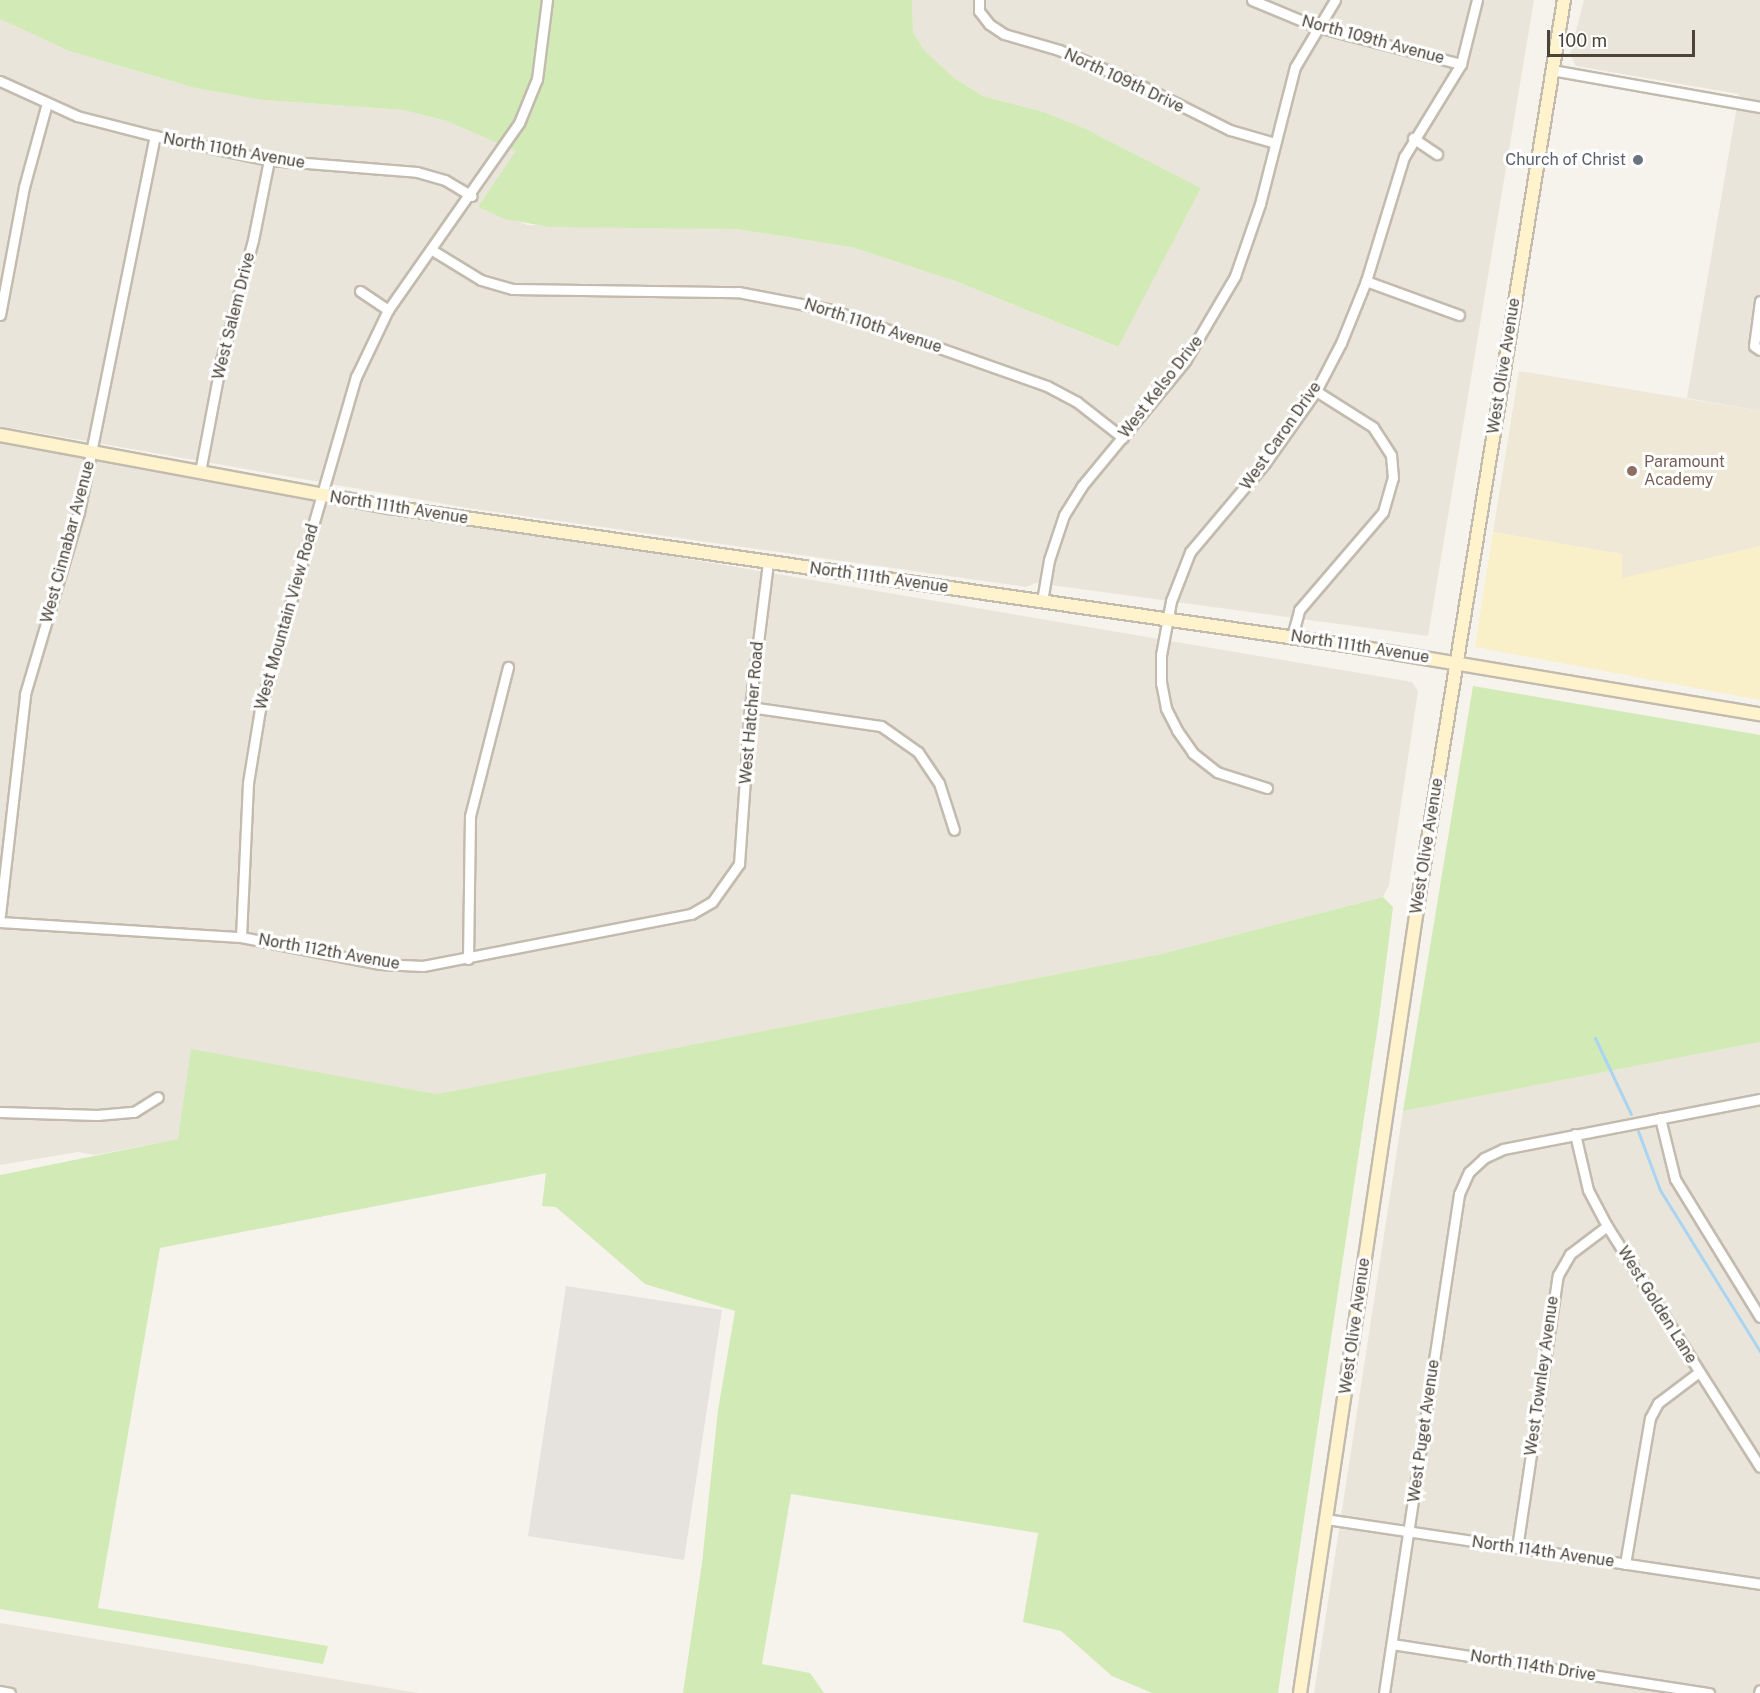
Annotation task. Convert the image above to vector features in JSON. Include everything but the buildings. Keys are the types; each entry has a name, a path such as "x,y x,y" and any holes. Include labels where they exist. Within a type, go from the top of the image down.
{"street":[{"name":"West Mountain View Road","path":"241,937 254,741 267,679 361,364 388,310 511,139 528,105 543,47 547,0"},
{"name":"North 109th Drive","path":"979,0 979,11 989,24 1004,34 1059,50 1132,81 1230,130 1275,143"},
{"name":"North 109th Avenue","path":"1252,0 1317,27 1461,64"},
{"name":"West Kelso Drive","path":"1042,601 1049,560 1064,516 1082,486 1185,362 1224,297 1249,242 1295,67 1335,0"},
{"name":"West Caron Drive","path":"1267,788 1217,772 1193,753 1177,730 1161,683 1161,656 1176,583 1190,552 1265,463 1316,391 1341,343 1365,281 1394,182 1413,138 1461,64 1477,0"},
{"name":"West Olive Avenue","path":"1300,1693 1456,662 1564,0"},
{"path":"1552,70 1760,107"},
{"name":"North 110th Avenue","path":"0,81 77,116 155,136 269,160 417,172 445,180 471,196"},
{"path":"0,315 24,187 47,103"},
{"name":"West Cinnabar Avenue","path":"0,915 25,694 79,512 124,276 155,136"},
{"path":"1413,138 1437,154"},
{"name":"West Salem Drive","path":"200,472 221,361 253,240 269,160"},
{"name":"North 110th Avenue","path":"432,250 481,279 513,289 738,292 832,310 1047,386 1077,402 1123,438"},
{"path":"1365,281 1459,315"},
{"path":"360,291 388,310"},
{"path":"1757,348 1760,301"},
{"path":"1292,637 1299,610 1383,512 1393,478 1391,455 1373,427 1316,391"},
{"name":"North 111th Avenue","path":"0,435 321,495 1292,637 1456,662 1760,714"},
{"name":"West Hatcher Road","path":"739,864 750,707 768,562"},
{"path":"468,959 470,816 508,667"},
{"path":"750,707 881,726 918,752 939,783 954,830"},
{"name":"North 112th Avenue","path":"0,922 241,937 404,966 468,959 691,914 712,902 739,864"},
{"path":"0,1112 97,1115 134,1112 158,1097"},
{"path":"1575,1134 1760,1099"},
{"path":"1660,1118 1675,1179 1760,1317"},
{"name":"West Puget Avenue","path":"1384,1693 1459,1194 1469,1172 1484,1158 1503,1149 1575,1134"},
{"name":"West Golden Lane","path":"1575,1134 1588,1190 1607,1226 1760,1467"},
{"name":"West Townley Avenue","path":"1517,1548 1558,1275 1570,1254 1607,1226"},
{"path":"1625,1564 1650,1418 1658,1403 1673,1389 1700,1372"},
{"name":"North 114th Avenue","path":"1326,1519 1760,1584"},
{"name":"North 114th Drive","path":"1392,1644 1709,1693"},
{"path":"0,1691 10,1693"}],"shaded area":[{"path":"912,0 1534,0 1428,636 1036,583 1026,587 468,508 0,426 0,19 69,51 195,88 263,100 403,110 447,121 517,151 478,207 528,225 736,229 851,247 955,281 1117,347 1201,188 1086,129 1044,112 983,96 954,78 924,50 913,32"},
{"path":"1584,0 1760,0 1760,411 1687,398 1739,94 1576,66 1570,54"},
{"name":"Paramount Academy","path":"1519,371 1760,411 1760,546 1622,579 1621,554 1493,532"},
{"path":"0,442 1412,682 1418,691 1389,885 1383,897 1161,954 437,1094 191,1050 179,1139 94,1155 78,1152 0,1165"},
{"path":"1760,1042 1760,1693 1314,1693 1403,1111"},
{"path":"566,1286 722,1310 684,1560 528,1536"},
{"path":"0,1623 418,1693 0,1693"}],"green space":[{"path":"0,0 912,0 913,32 924,50 954,78 983,96 1044,112 1086,129 1201,188 1118,347 955,281 851,247 736,229 549,227 505,219 478,207 516,151 447,121 403,110 263,100 195,88 69,51 0,19"},
{"path":"1473,686 1760,735 1760,1042 1403,1111"},
{"path":"1383,897 1393,907 1379,1018 1278,1693 1152,1693 1112,1676 1061,1631 1023,1622 1038,1533 791,1494 762,1664 810,1673 824,1693 683,1693 702,1563 718,1410 735,1311 645,1284 556,1207 542,1206 546,1173 160,1248 98,1608 328,1646 323,1664 0,1609 0,1175 178,1139 191,1049 437,1094 1161,954"}],"sand":[{"path":"1493,532 1622,554 1622,578 1760,546 1760,700 1475,647"}],"waterway":[{"path":"1595,1038 1631,1114"},
{"path":"1638,1131 1660,1190 1760,1351"}],"place":[{"name":"Church of Christ","path":"1638,160"},
{"name":"Paramount Academy","path":"1632,471"}]}
